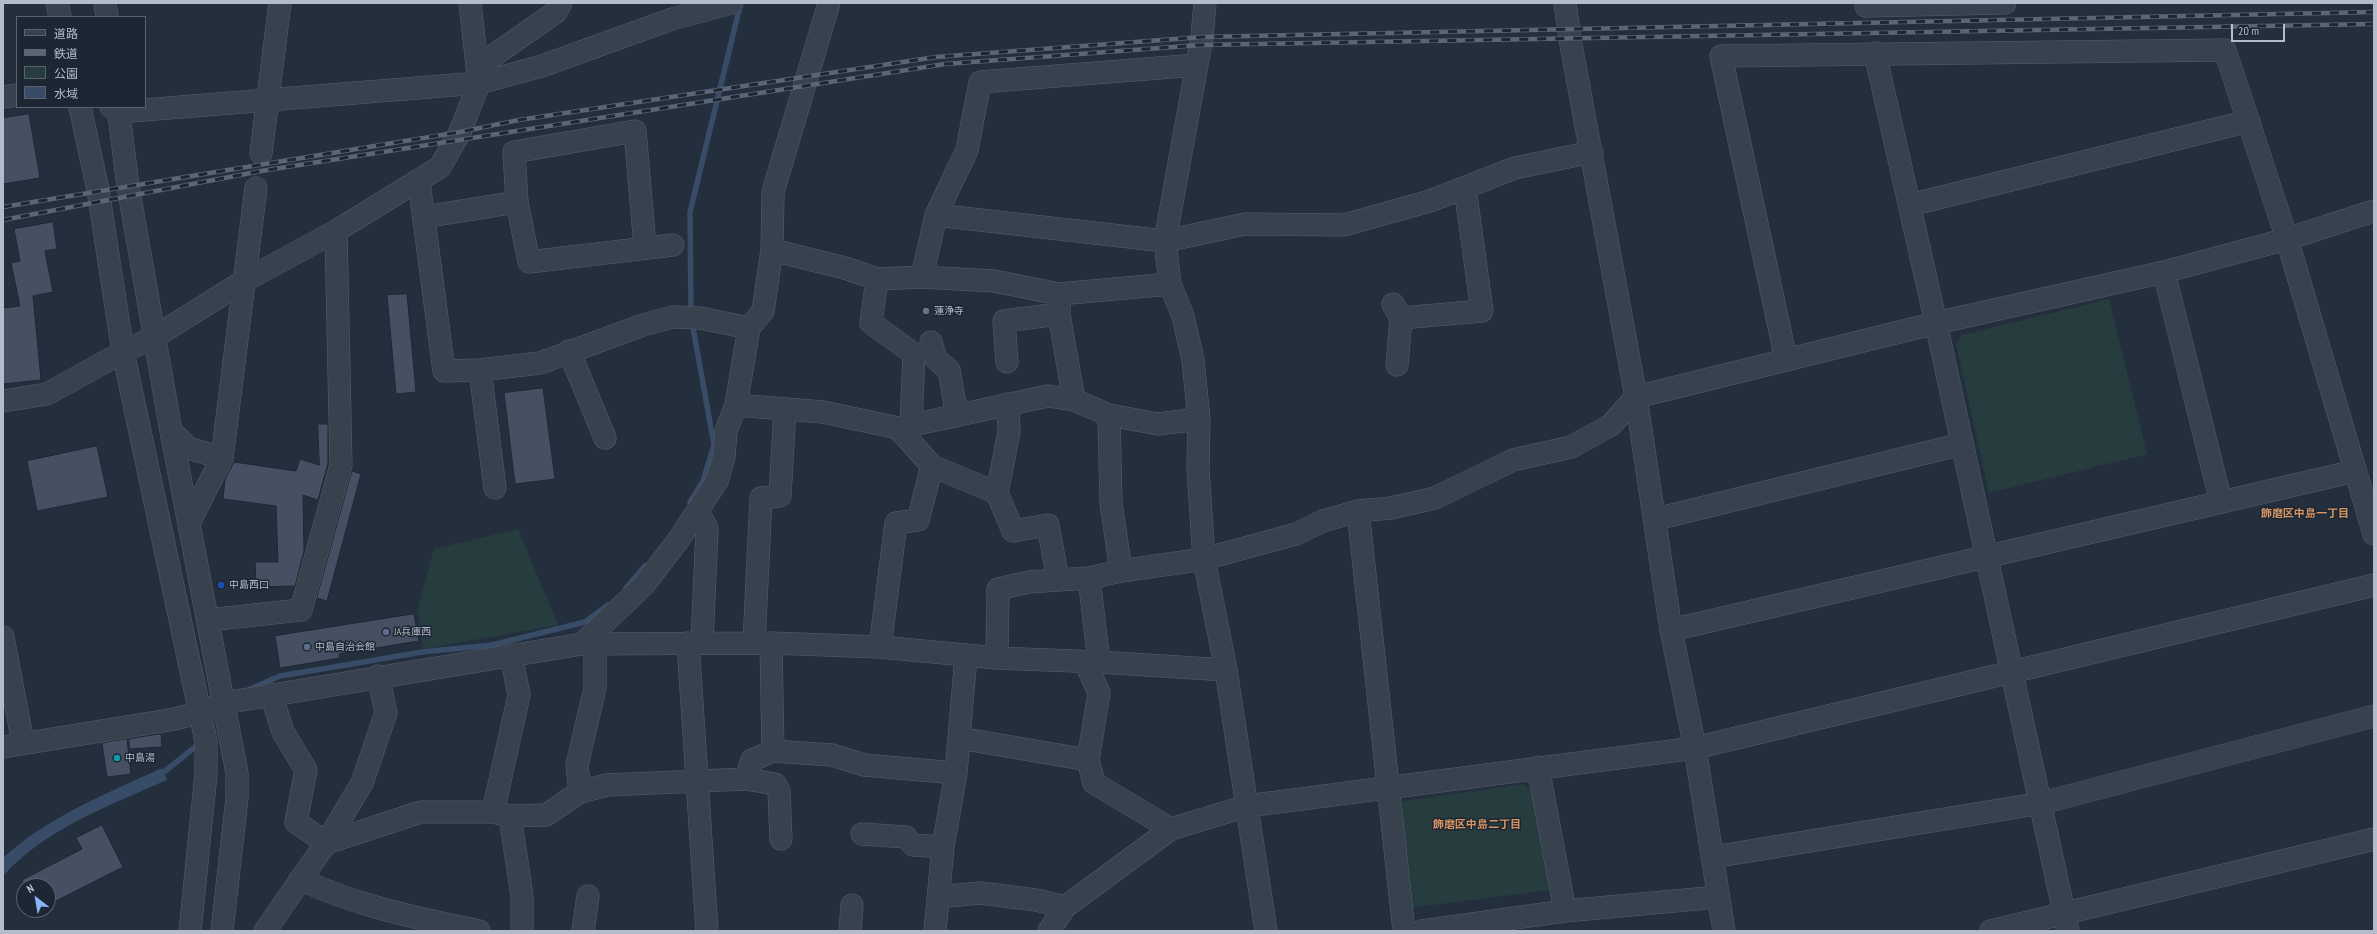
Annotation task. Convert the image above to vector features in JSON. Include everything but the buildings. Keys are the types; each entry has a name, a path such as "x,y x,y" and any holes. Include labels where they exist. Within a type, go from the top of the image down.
{"street":[{"path":"57,3 60,16"},
{"path":"106,3 107,16"},
{"path":"261,153 280,3"},
{"path":"3,401 47,394 122,352 156,336 244,281 336,231 440,168 460,132 478,75 470,3"},
{"path":"478,75 556,12 561,3"},
{"path":"146,107 267,100 542,66 672,19 730,3"},
{"path":"588,643 644,585 679,540 717,481 724,457 726,431 736,404 749,328 763,311 772,250 773,192 829,3"},
{"path":"1205,3 1197,65 1165,241 1170,284 1183,316 1193,360 1199,419 1198,469 1204,559 1226,670 1266,931"},
{"path":"1565,3 1570,40 1592,152 1636,397 1656,519 1671,630 1695,748 1724,931"},
{"path":"1866,3 1866,6 2005,3"},
{"path":"1786,359 1721,56 2225,50 2287,239 2355,471 2373,526"},
{"path":"1875,53 2042,803 2066,922"},
{"path":"922,277 936,215 967,150 980,82 1197,65"},
{"path":"3,97 16,95"},
{"path":"80,108 98,190 122,352 206,741 206,774 190,931"},
{"path":"133,108 116,109 128,186 156,336 171,431 237,773 237,798 222,931"},
{"path":"1910,205 2249,121"},
{"path":"645,247 635,131 514,152 517,202 529,262 645,247 673,245"},
{"path":"936,215 1165,241 1245,224 1344,225 1430,201 1515,168 1592,152"},
{"path":"419,182 444,371 480,370 540,363 569,351 643,325 673,317 693,317 749,328"},
{"path":"189,523 222,458 256,188"},
{"path":"1397,365 1397,311 1482,311 1465,188"},
{"path":"424,216 517,202"},
{"path":"997,658 998,589 1029,582 1089,578 1121,571 1204,559 1296,534 1323,521 1358,511 1391,508 1435,498 1513,460 1571,447 1611,425 1636,397 1936,323 2164,272 2287,239 2374,211"},
{"path":"208,620 301,610 341,465 336,231"},
{"path":"772,250 845,268 877,280 922,277 994,281 1059,304"},
{"path":"2164,272 2221,502"},
{"path":"877,280 871,322 914,354 905,426 932,466 997,493"},
{"path":"1007,362 1004,321 1059,304 1170,284"},
{"path":"1059,304 1074,400"},
{"path":"931,342 936,359 949,370 957,416"},
{"path":"569,351 605,438"},
{"path":"480,370 495,488"},
{"path":"736,404 823,412 905,426 1048,396 1074,400 1109,415 1158,424 1199,419"},
{"path":"1008,404 1009,432 997,493 1013,531 1048,525 1058,580"},
{"path":"773,751 763,643 761,498 780,496 785,408"},
{"path":"1109,415 1111,503 1121,571"},
{"path":"171,431 188,448 222,458"},
{"path":"1656,519 1962,444"},
{"path":"880,648 896,523 918,520 932,466"},
{"path":"1671,630 2355,471"},
{"path":"698,511 707,529 695,643 697,780 707,931"},
{"path":"1358,511 1387,788 1404,931"},
{"path":"1089,578 1092,662 1099,693 1088,760 1094,783 1171,829"},
{"path":"1049,931 1066,907 1171,829 1247,806 1538,767 1695,748 2374,585"},
{"path":"3,637 13,745 175,719 224,703 271,694 588,643 763,643 880,648 997,658 1226,670"},
{"path":"580,792 577,765 594,688 588,643"},
{"path":"511,655 519,695 501,814 522,896 522,931"},
{"path":"935,931 943,847 956,773 966,656"},
{"path":"200,712 210,703 215,692 218,674"},
{"path":"265,931 326,843 362,783 386,713 378,676"},
{"path":"271,694 283,732 306,770 296,822 326,843"},
{"path":"206,741 215,715 224,703"},
{"path":"1713,858 2042,803 2374,716"},
{"path":"959,738 1088,760"},
{"path":"746,779 752,760 773,751 832,755 864,765 956,773"},
{"path":"1538,767 1565,911"},
{"path":"326,843 346,835 421,812 546,815 580,792 607,785 746,779 775,784 779,791 781,839"},
{"path":"862,834 906,837 913,845 943,847"},
{"path":"1991,931 2066,922 2374,839"},
{"path":"300,879 331,894 423,919 478,931"},
{"path":"938,897 980,893 1036,900 1066,907"},
{"path":"583,931 588,896"},
{"path":"1422,931 1565,911 1718,897"},
{"path":"850,931 852,905"}],"green space":[{"path":"2109,299 2147,454 1989,493 1956,344 1962,335"},
{"path":"518,529 558,625 423,649 418,608 434,549"},
{"path":"1525,784 1534,795 1551,890 1409,908 1396,810 1404,801"}],"water":[{"path":"162,768 167,780 101,809 58,831 20,859 3,876 3,858 20,843 39,830 79,807"}],"waterway":[{"path":"691,313 690,212 740,6"},
{"path":"690,502 703,481 714,445 692,322"},
{"path":"626,588 645,566"},
{"path":"250,689 280,676 422,652 492,645 585,622 608,605"},
{"path":"159,776 200,743"}],"railway":[{"path":"3,207 460,132 519,120 936,57 1202,37 2374,12"},
{"path":"3,220 261,171 945,64 1200,45 2374,24"}],"place":[{"name":"蓮浄寺","path":"926,311"},
{"name":"中島西口","path":"221,585"},
{"name":"JA兵庫西","path":"386,632"},
{"name":"中島自治会館","path":"307,647"},
{"name":"中島湯","path":"117,758"}],"district":[{"name":"飾磨区中島一丁目","path":"2305,514"},
{"name":"飾磨区中島二丁目","path":"1477,825"}]}
